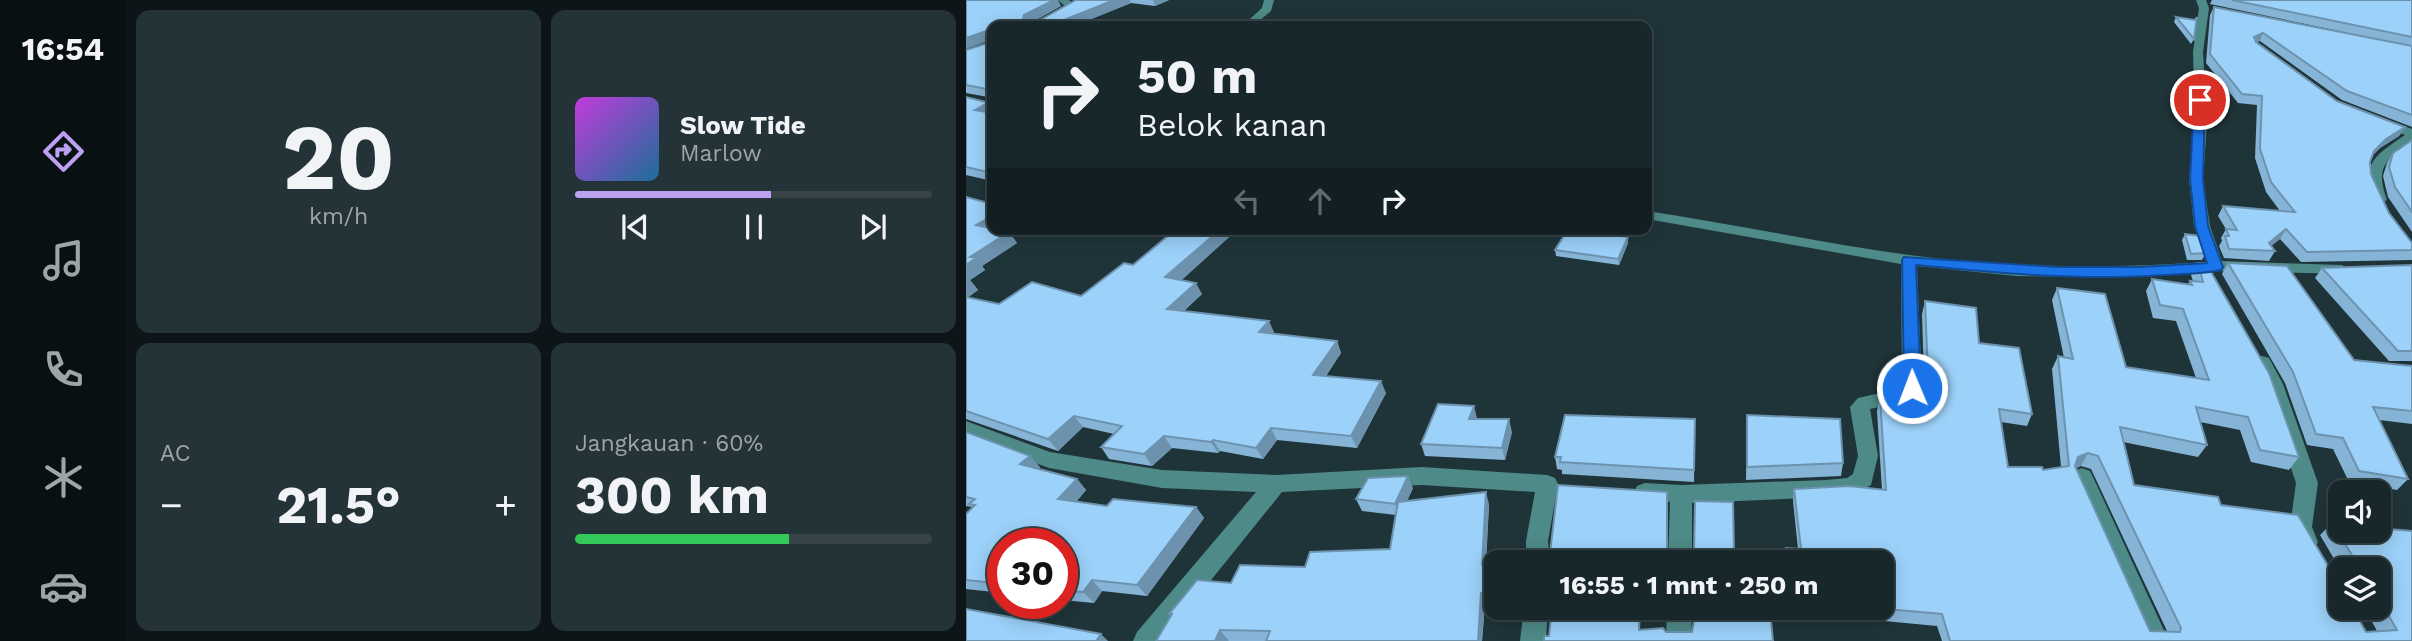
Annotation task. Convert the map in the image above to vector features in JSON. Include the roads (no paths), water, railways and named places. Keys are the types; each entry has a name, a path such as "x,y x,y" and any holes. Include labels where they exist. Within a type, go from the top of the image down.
{"street":[{"path":"1045,21 1072,7 1063,0"},
{"path":"1253,21 1267,9 1269,0"},
{"path":"2207,6 2198,52 2201,123 2196,179 2202,226 2219,289"},
{"path":"2374,119 2412,135"},
{"path":"2385,211 2373,182 2374,167 2379,159 2412,135"},
{"path":"1652,216 1909,260 2028,271 2140,272 2211,267 2321,271 2360,269"},
{"path":"1627,490 1681,494 1826,489 1851,487 1863,479 1868,456 1860,407 1904,395 1912,388 1909,260"},
{"path":"2253,347 2273,384 2307,483 2301,527 2319,562"},
{"path":"966,429 1049,460 1163,480 1276,484 1422,476 1573,486"},
{"path":"2082,477 2156,641"},
{"path":"1146,641 1276,484"},
{"path":"1537,550 1546,484"},
{"path":"1680,550 1681,494"},
{"path":"1532,641 1534,620"},
{"path":"1679,620 1679,641"}]}
